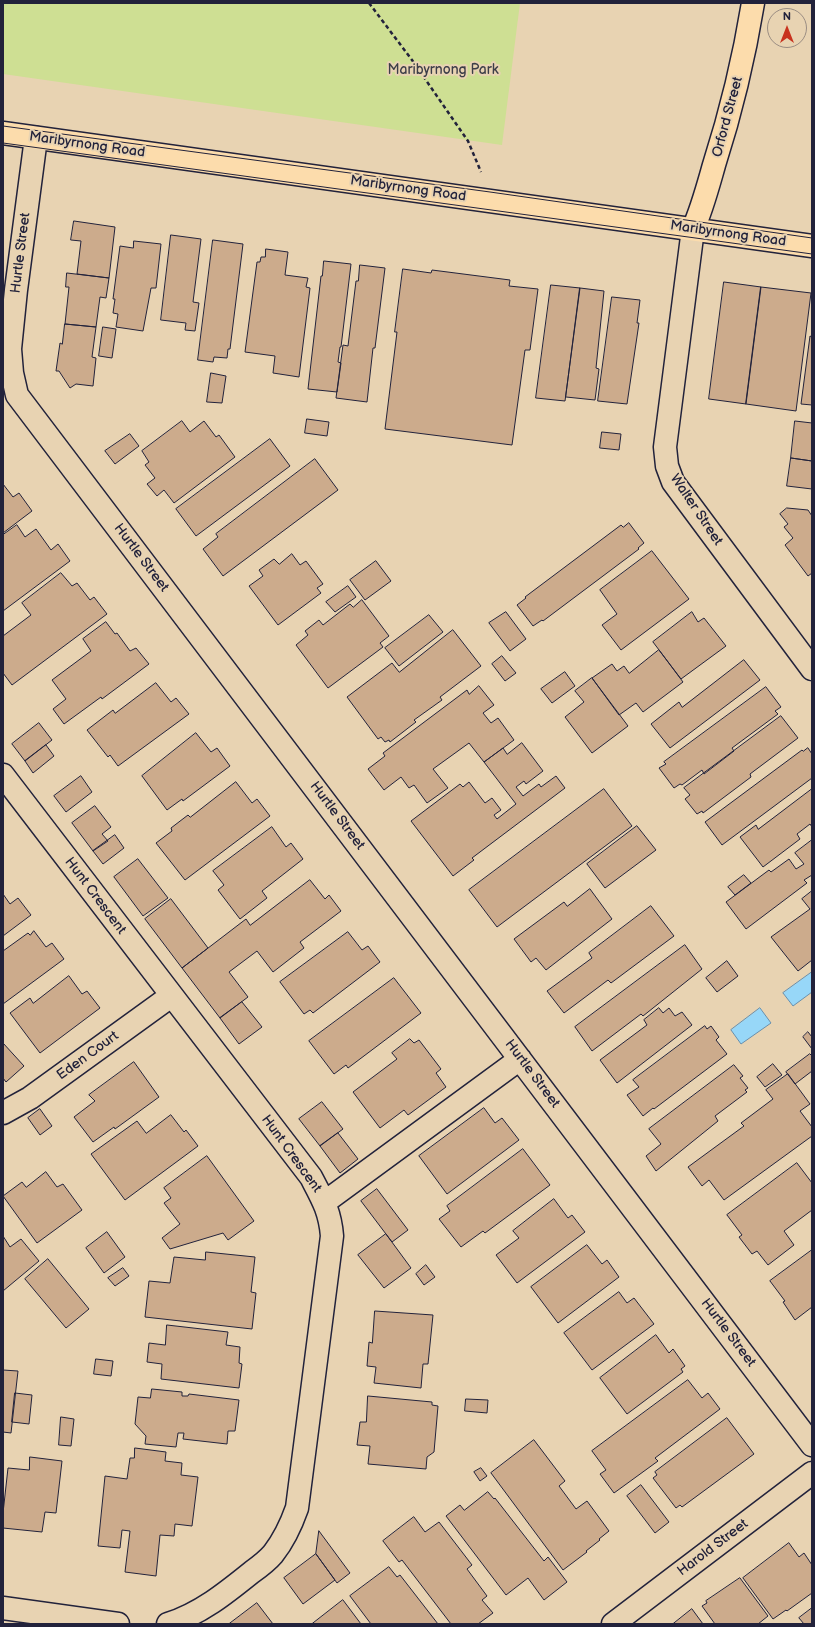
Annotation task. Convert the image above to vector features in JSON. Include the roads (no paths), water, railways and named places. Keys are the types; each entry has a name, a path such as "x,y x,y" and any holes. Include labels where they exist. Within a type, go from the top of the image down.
{"main road":[{"name":"Orford Street","path":"692,229 726,127 745,50 753,3"},
{"name":"Maribyrnong Road","path":"3,133 494,200 812,246"}],"street":[{"name":"Hurtle Street","path":"36,138 16,290 10,349 12,373 10,400 520,1059 812,1445"},
{"name":"Walter Street","path":"692,229 665,447 667,466 673,482 812,669"},
{"name":"Hunt Crescent","path":"3,775 311,1177 325,1202 330,1219 332,1236 297,1508 288,1532 272,1555 198,1619 168,1624"},
{"name":"Eden Court","path":"3,1113 30,1098 172,996"},
{"path":"325,1202 520,1059"},
{"name":"Harold Street","path":"613,1624 812,1473"},
{"path":"3,1608 118,1624"}],"water":[{"path":"812,972 812,992 793,1006 783,993"},
{"path":"760,1008 771,1023 741,1044 731,1030"}],"tram line":[{"path":"3,126 490,192 812,238"},
{"path":"3,143 812,254"}],"park label":[{"name":"Maribyrnong Park","path":"443,70"}]}
